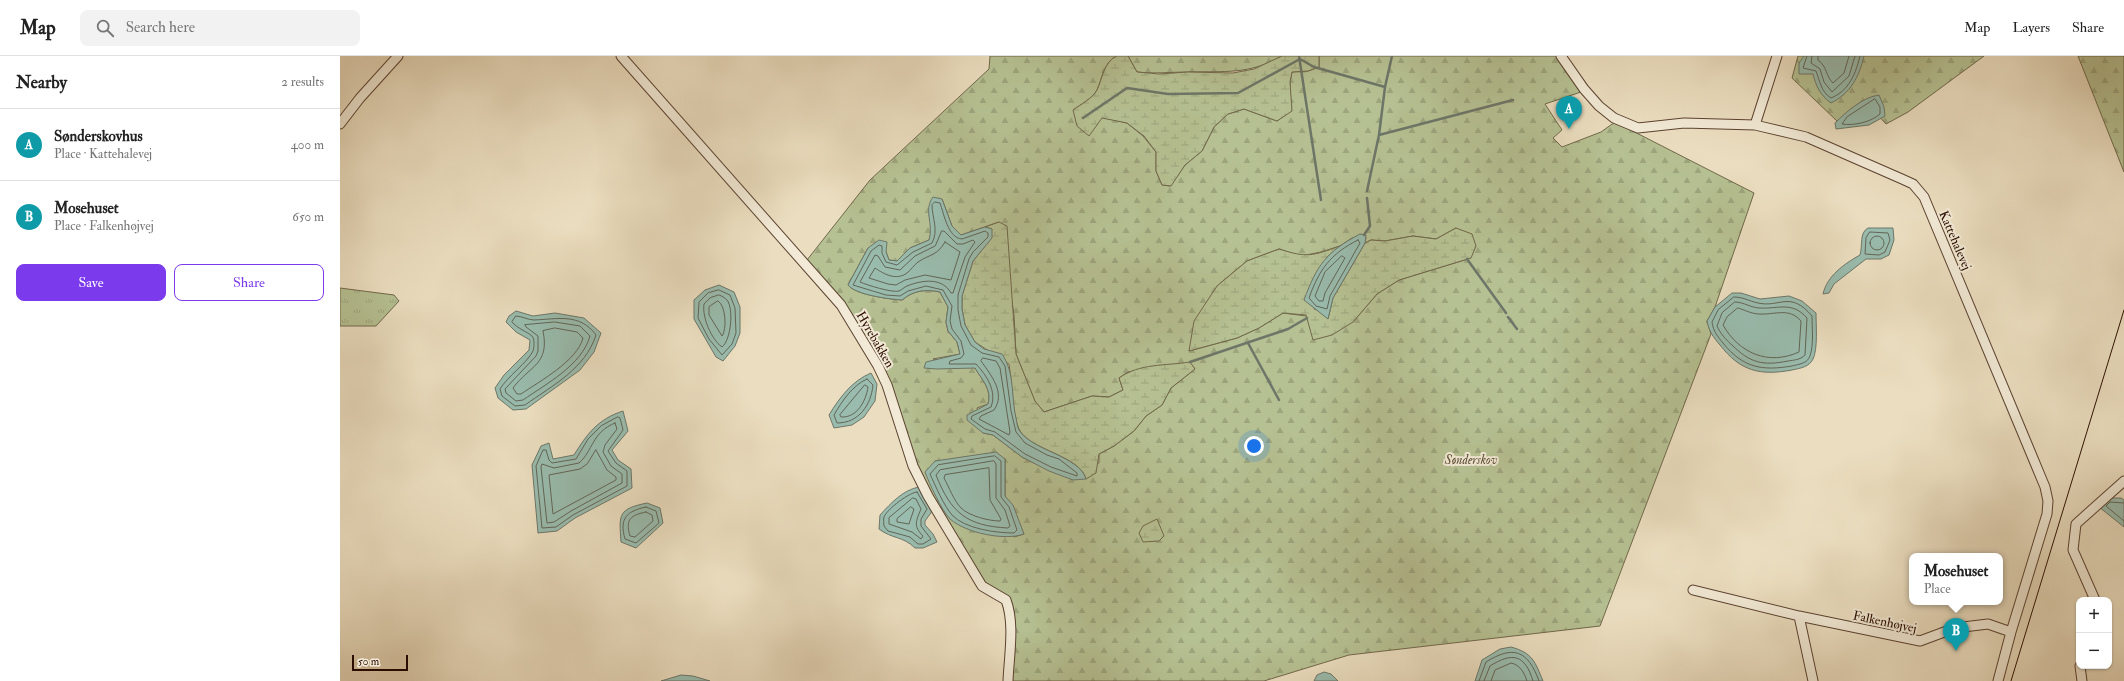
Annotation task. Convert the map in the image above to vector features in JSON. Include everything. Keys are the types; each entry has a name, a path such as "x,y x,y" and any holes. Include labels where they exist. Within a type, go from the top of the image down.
{"street":[{"path":"340,124 360,98 398,56"},
{"name":"Hyrebakken","path":"621,56 841,305 878,366 887,385 913,466 928,496 982,586 1006,600 1009,615 1008,681"},
{"name":"Kattehalevej","path":"1561,56 1584,89 1599,106 1614,118 1638,128 1684,123 1755,125 1806,137 1902,178 1913,184 1924,197 2045,486 2048,501 2047,514 2011,632 1998,681"},
{"path":"1755,125 1777,56"},
{"path":"2094,597 2073,550 2076,524 2124,481"},
{"name":"Falkenhøjvej","path":"1692,590 1799,616 1920,641 1955,628 1988,624 2011,632"},
{"path":"1799,616 1812,681"},
{"path":"2080,669 2082,681"}],"green space":[{"name":"Sønderskov","path":"990,56 1117,56 1113,58 1106,66 1097,90 1093,96 1073,110 1127,123 1143,136 1156,152 1156,171 1162,185 1170,186 1185,165 1202,151 1214,127 1228,114 1244,109 1277,121 1291,111 1290,82 1292,72 1308,71 1319,67 1319,56 1557,56 1581,92 1545,104 1562,130 1553,138 1562,147 1601,132 1615,122 1754,193 1715,307 1707,321 1711,334 1600,626 1349,655 1264,681 1012,681 1007,599 981,583 925,486 911,457 881,365 807,260 870,180 989,69","holes":["942,199 952,226 961,235 999,222 1014,315 1016,354 1035,402 1044,412 1092,396 1109,397 1123,390 1119,378 1128,372 1190,363 1195,369 1171,388 1162,405 1146,416 1134,431 1114,446 1099,454 1099,463 1034,463 1022,457 993,435 983,433 977,408 988,404 989,394 986,385 975,368 933,359 960,354 957,342 948,331 946,322 948,307 940,292 920,291 911,294 902,300 865,294 848,285 868,248 886,252 889,260 897,261 910,248 929,240 932,230 929,214","1456,228 1471,258 1399,280 1377,294 1353,322 1283,313 1259,328 1237,338 1189,351 1217,286 1247,261 1279,249 1301,256 1321,252 1340,246 1352,238 1366,237 1365,243 1371,240 1385,241 1413,236 1436,239","1005,459 1005,496 1024,534 1014,537 935,461"]},
{"path":"1117,56 1128,56 1137,72 1159,74 1188,72 1233,73 1254,69 1282,56 1319,56 1319,67 1308,71 1292,72 1290,82 1292,111 1277,121 1244,109 1228,114 1214,127 1202,151 1185,165 1171,186 1162,185 1156,171 1156,152 1144,136 1127,123 1102,118 1089,136 1077,126 1073,110 1093,96 1099,86 1106,66 1113,58"},
{"path":"1128,56 1282,56 1259,66 1237,71 1157,73 1137,72"},
{"path":"1798,56 1984,56 1908,112 1886,124 1865,101 1837,121 1792,78"},
{"path":"2078,56 2124,56 2124,172"},
{"path":"999,222 1007,226 1016,354 1035,401 1044,412 1092,396 1109,397 1123,390 1119,378 1127,373 1144,367 1190,362 1195,369 1171,388 1162,405 1146,416 1134,431 1114,446 1099,454 1096,473 1086,479 1082,471 1074,464 1032,442 1024,436 1019,429 1015,415 1009,364 975,342 965,325 962,309 962,296 973,261 985,246 992,229 985,227"},
{"path":"1456,228 1472,234 1476,246 1471,258 1399,280 1377,294 1353,322 1332,335 1313,340 1306,315 1283,313 1259,328 1237,338 1189,351 1194,321 1217,286 1247,261 1279,249 1296,254 1310,255 1340,246 1327,257 1314,309 1320,311 1328,319 1333,298 1365,243 1371,240 1385,241 1413,236 1436,239"},
{"path":"340,288 394,295 399,301 376,326 340,326"},
{"path":"1157,519 1164,536 1159,541 1143,542 1139,533 1143,526"}],"water":[{"path":"1804,56 1864,56 1860,71 1853,84 1844,94 1831,103 1819,90 1813,74 1799,74 1799,63"},
{"path":"1879,95 1884,107 1885,116 1869,125 1836,129 1835,123 1850,110 1861,102 1873,96"},
{"path":"933,197 942,199 952,226 961,235 985,227 992,229 992,238 973,261 962,296 962,309 965,325 975,342 984,349 1002,354 1006,361 1011,377 1014,410 1019,430 1025,437 1034,443 1075,465 1082,471 1086,479 1073,480 1049,471 1022,457 993,435 983,433 967,420 967,415 988,404 989,399 986,385 975,368 924,368 926,362 960,354 957,342 948,331 946,322 948,307 940,292 920,291 911,294 902,300 865,294 848,285 868,248 879,240 887,242 886,252 889,260 897,261 910,248 929,240 929,207"},
{"path":"1868,228 1893,228 1894,240 1889,255 1881,259 1866,259 1834,284 1829,293 1823,294 1832,276 1848,262 1860,255 1862,236"},
{"path":"1360,234 1366,235 1365,243 1333,298 1328,319 1304,300 1318,268 1339,247"},
{"path":"719,285 734,292 740,307 740,333 735,346 723,361 716,357 694,319 694,300 705,290"},
{"path":"1732,293 1741,293 1760,299 1789,296 1802,301 1816,313 1816,349 1815,355 1811,362 1799,369 1781,372 1760,372 1752,370 1735,361 1713,337 1707,321 1715,307"},
{"path":"516,311 533,316 555,313 584,318 601,333 594,352 580,370 526,409 513,410 498,398 495,388 504,375 529,350 530,340 516,332 506,322 509,316"},
{"path":"871,373 877,384 875,401 864,417 852,425 834,428 829,415 833,408 852,385 864,376"},
{"path":"623,411 628,431 612,450 618,460 631,469 632,488 575,518 557,531 538,533 532,465 541,446 549,443 553,459 574,455 594,428 607,418"},
{"path":"996,452 1005,459 1005,496 1013,505 1024,534 1006,537 996,536 975,532 957,524 950,519 943,510 925,472 935,461"},
{"path":"919,487 933,510 925,521 925,525 933,534 937,542 923,548 915,548 906,541 879,529 880,515 884,510 903,494"},
{"path":"2107,498 2121,498 2124,500 2124,527 2099,507"},
{"path":"647,503 660,508 663,523 636,548 621,542 620,525 622,514 630,508"},
{"path":"1511,647 1529,655 1535,663 1543,681 1475,681 1482,660 1500,649"},
{"path":"1324,672 1331,674 1338,681 1314,681 1317,675"},
{"path":"681,675 693,676 710,681 661,681"}],"waterway":[{"path":"1299,56 1321,200"},
{"path":"1385,87 1392,56"},
{"path":"1083,118 1127,88 1168,94 1238,93 1300,59 1314,67 1385,87 1379,135 1367,191"},
{"path":"1379,135 1513,100"},
{"path":"1364,235 1370,226 1367,198"},
{"path":"1467,259 1506,313"},
{"path":"1508,317 1517,329"},
{"path":"1190,362 1288,329 1307,318"},
{"path":"1248,343 1279,400"}],"tram line":[{"path":"2011,681 2124,310"}],"place":[{"name":"Sønderskovhus","path":"1569,129"},
{"name":"Mosehuset","path":"1956,651"}]}
